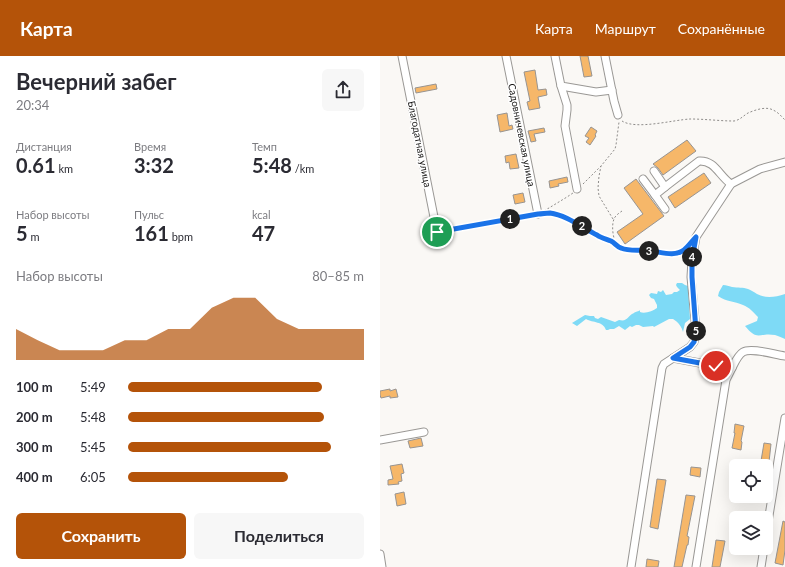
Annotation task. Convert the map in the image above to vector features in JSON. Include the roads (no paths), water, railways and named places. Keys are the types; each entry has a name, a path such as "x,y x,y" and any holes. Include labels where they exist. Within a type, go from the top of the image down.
{"street":[{"name":"Благодатная улица","path":"402,56 437,232"},
{"name":"Садовничевская улица","path":"506,56 538,214"},
{"path":"555,56 567,105 565,126 577,189"},
{"path":"605,56 618,115"},
{"path":"562,86 596,92 612,90"},
{"path":"655,195 699,162 705,161 711,163 725,180 731,184"},
{"path":"631,567 662,368 664,364 690,347 694,342 696,331 692,260 696,237 731,184 760,168 785,162"},
{"path":"654,171 665,187"},
{"path":"643,179 665,209"},
{"path":"696,567 726,380 740,355 745,351 751,350 785,356"},
{"path":"673,358 732,368"},
{"path":"770,511 785,418"},
{"path":"380,440 424,432"},
{"path":"380,554 382,567"},
{"path":"761,567 763,555"}],"water":[{"path":"677,283 682,283 688,286 690,319 685,323 683,332 680,325 673,319 669,319 654,327 643,327 636,325 632,327 630,326 625,330 619,326 614,329 606,330 603,325 586,319 577,326 572,323 585,315 594,316 598,319 601,317 615,322 626,319 640,310 642,313 651,311 657,308 657,305 654,299 649,295 651,293 657,294 658,291 661,292 663,290 666,295 677,292 680,290 676,285"},
{"path":"723,285 746,288 764,297 774,297 785,294 785,339 770,334 756,335 749,331 745,326 757,321 758,317 745,306 718,296"}]}
